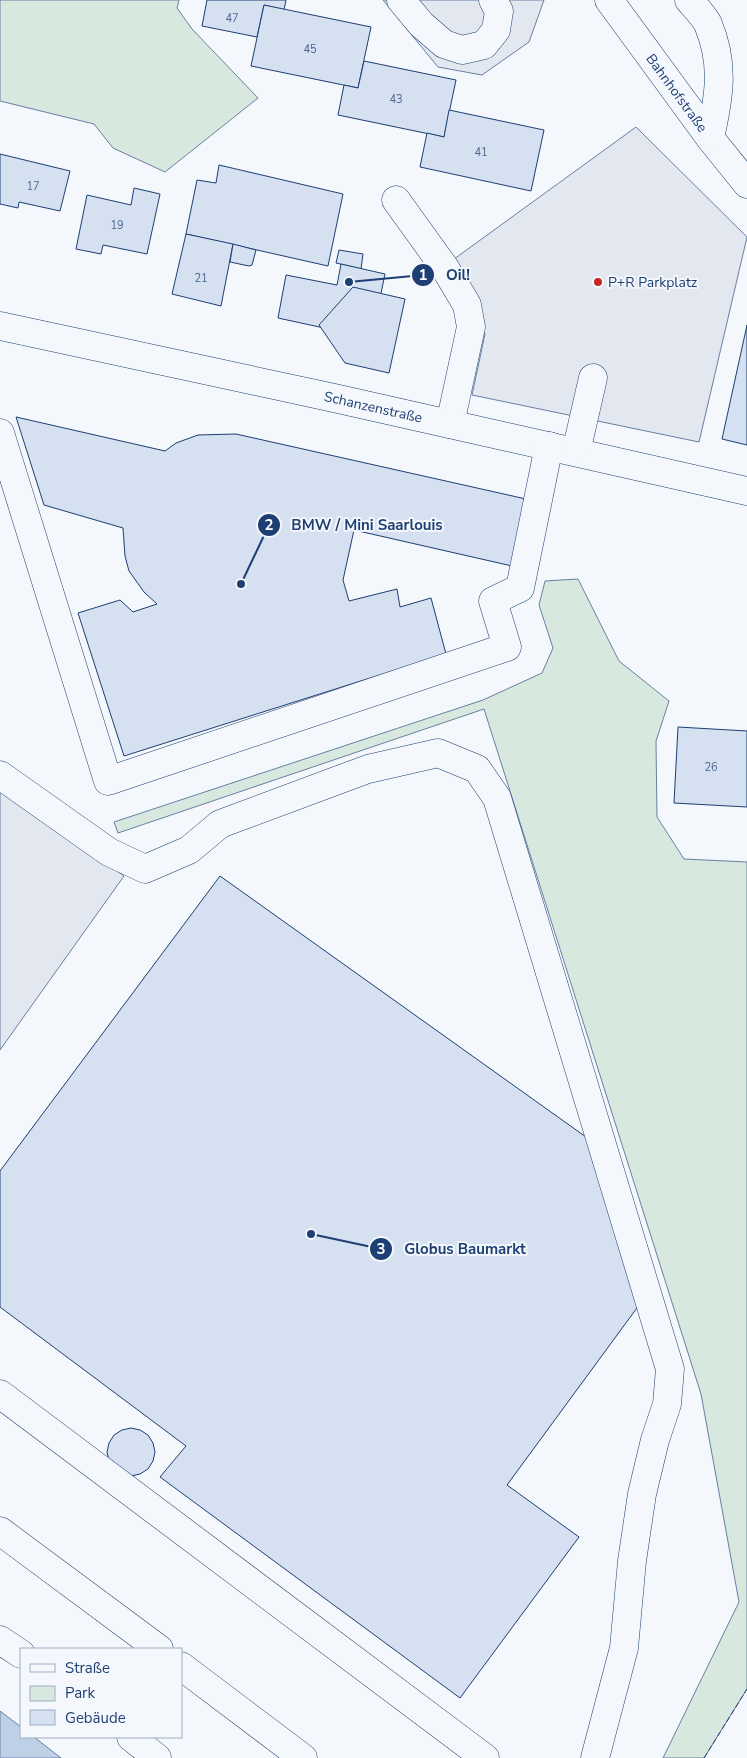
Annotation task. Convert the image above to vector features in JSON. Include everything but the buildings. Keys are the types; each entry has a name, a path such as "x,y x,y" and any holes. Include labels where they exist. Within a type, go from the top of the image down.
{"street":[{"path":"401,0 422,24 444,44 462,50 484,45 496,30 500,11 493,0"},
{"name":"Bahnhofstraße","path":"609,0 710,138 746,181"},
{"path":"690,0 708,23 720,62 719,99 710,138"},
{"path":"396,200 446,268 467,305 471,327 450,424"},
{"name":"Schanzenstraße","path":"0,326 747,491"},
{"path":"576,452 593,378"},
{"path":"0,433 108,781 507,647 493,601 520,588 549,446"},
{"path":"0,775 109,852 145,869 189,850 220,824 368,769 438,753 477,769 497,798 670,1369 666,1404 642,1494 632,1561 624,1648 595,1758"},
{"path":"0,1394 484,1758"},
{"path":"0,1531 158,1648"},
{"path":"0,1640 20,1653"},
{"path":"182,1667 303,1758"},
{"path":"132,1738 157,1758"}],"green space":[{"path":"0,0 179,0 177,8 192,29 258,98 165,172 113,148 94,124 0,101"},
{"path":"578,579 619,661 669,701 656,741 657,817 684,859 747,862 747,1689 704,1758 663,1758 739,1602 701,1394 484,709 118,833 114,822 483,700 542,673 553,648 539,605 545,581"}],"shaded area":[{"path":"383,0 544,0 529,42 482,75 438,67"},
{"name":"P+R Parkplatz","path":"636,127 747,237 699,442 472,395 485,334 450,262"},
{"path":"0,787 124,876 0,1050"}],"water":[{"path":"0,1711 20,1726 20,1738 35,1738 61,1758 0,1758"}],"fence":[{"path":"704,1758 747,1689"}],"place":[{"name":"Oil!","path":"349,282"},
{"name":"P+R Parkplatz","path":"598,282"},
{"name":"BMW / Mini Saarlouis","path":"241,584"},
{"name":"Globus Baumarkt","path":"311,1234"}]}
